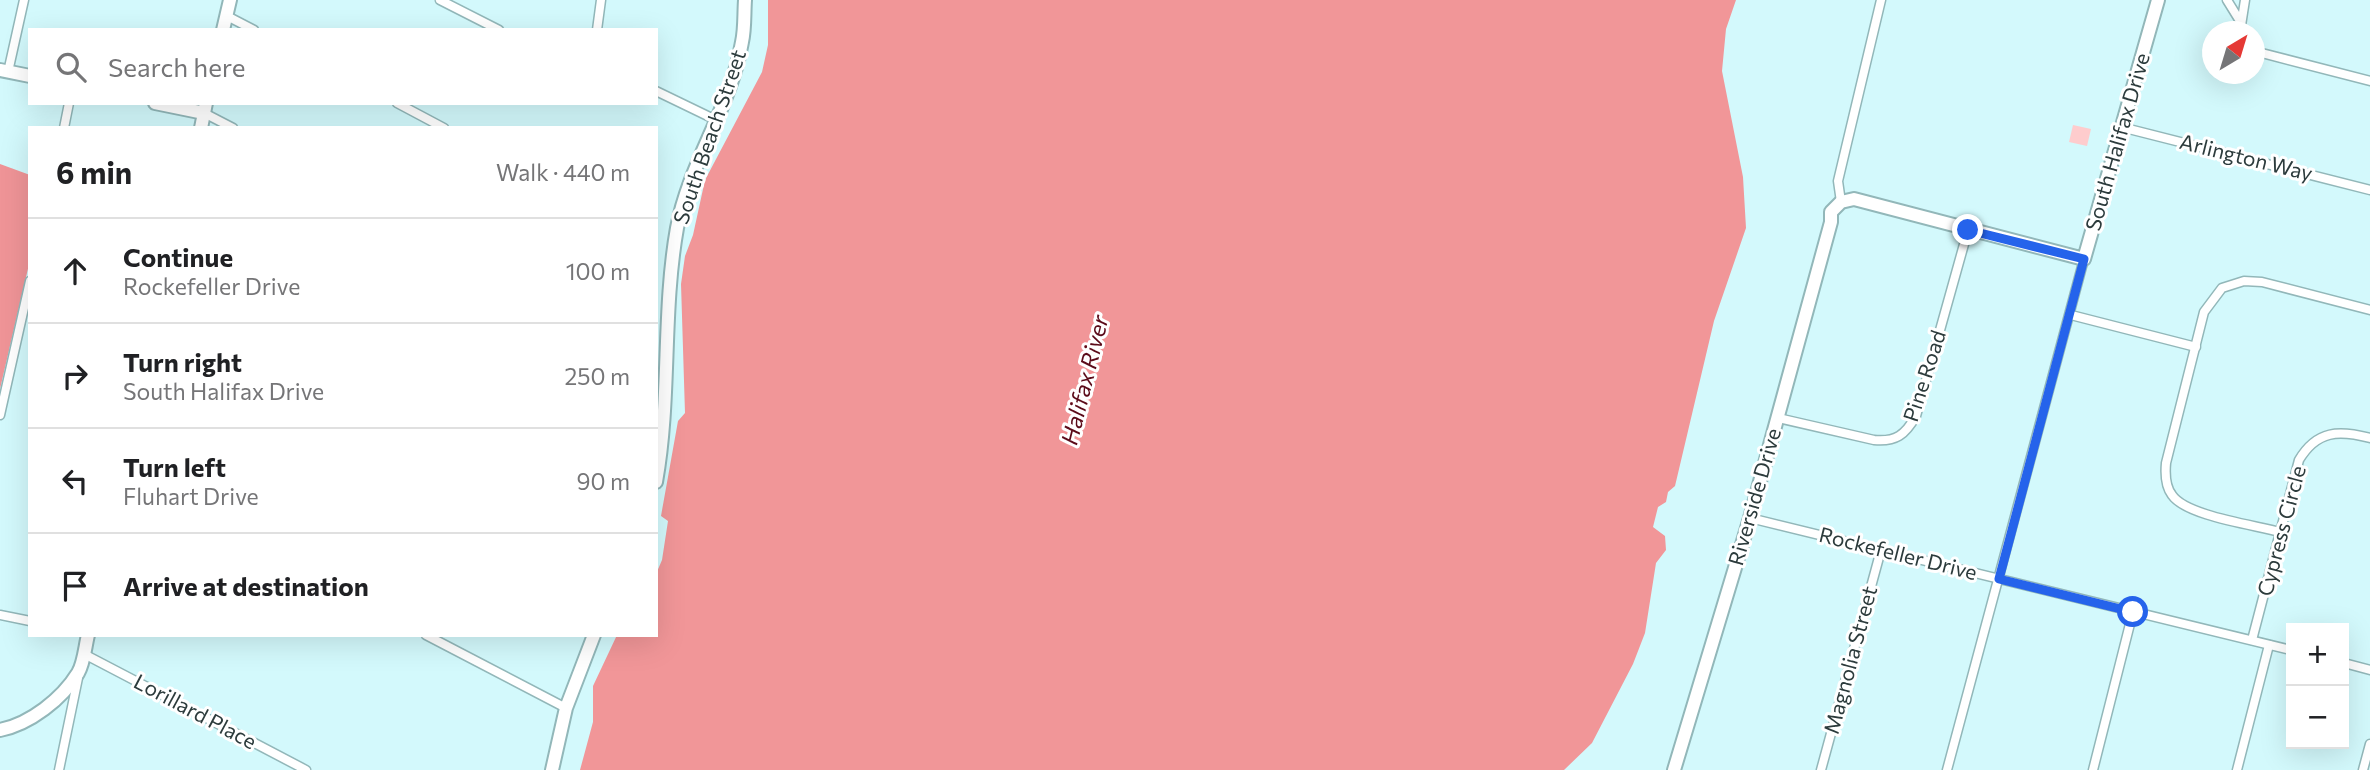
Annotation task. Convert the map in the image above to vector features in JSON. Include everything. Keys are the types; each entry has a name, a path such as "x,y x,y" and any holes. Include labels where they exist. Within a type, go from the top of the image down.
{"street":[{"path":"24,0 4,71 28,76"},
{"path":"224,28 230,0"},
{"path":"440,0 495,28"},
{"path":"597,28 601,0"},
{"name":"South Beach Street","path":"658,465 667,388 671,265 678,225 693,172 716,120 742,43 745,0"},
{"path":"1881,0 1838,181 1842,208 1854,199 1868,205 2084,259"},
{"name":"South Halifax Drive","path":"1947,770 2084,259 2158,0"},
{"path":"2227,0 2240,20"},
{"path":"2240,20 2245,0"},
{"path":"227,16 250,28"},
{"path":"2265,54 2370,81"},
{"path":"658,92 716,120"},
{"path":"64,126 69,105"},
{"path":"175,105 205,108 230,126"},
{"path":"401,105 440,126"},
{"path":"201,126 205,108"},
{"name":"Arlington Way","path":"2121,127 2370,190"},
{"name":"Riverside Drive","path":"1674,770 1750,518 1831,222 1831,212 1842,208"},
{"name":"Pine Road","path":"1778,418 1874,440 1889,441 1901,437 1916,416 1968,230"},
{"path":"2280,532 2188,508 2172,495 2167,485 2166,463 2208,304 2222,288 2232,283 2262,282 2370,310"},
{"path":"0,415 28,290"},
{"path":"2071,315 2196,347"},
{"name":"Cypress Circle","path":"2252,640 2299,460 2307,448 2331,433 2344,431 2370,438"},
{"name":"Rockefeller Drive","path":"1750,518 2286,649"},
{"name":"Magnolia Street","path":"1821,770 1881,550"},
{"path":"2094,770 2133,612"},
{"path":"0,615 28,621"},
{"path":"59,770 88,637"},
{"path":"430,637 566,708"},
{"path":"552,770 566,708 593,637"},
{"path":"2237,770 2269,645"},
{"name":"Lorillard Place","path":"84,654 306,770"},
{"path":"2349,664 2370,669"},
{"path":"0,730 24,722 55,699 79,671"},
{"path":"2363,770 2370,744"}],"shaded area":[{"path":"2073,125 2091,129 2087,146 2069,142"},
{"path":"0,164 28,174 28,269 0,389"}],"water":[{"name":"Halifax River","path":"768,0 1736,0 1726,29 1722,71 1743,177 1746,228 1714,321 1675,486 1668,492 1666,502 1658,507 1653,527 1665,536 1666,550 1656,563 1645,633 1633,664 1592,743 1564,770 580,770 593,722 593,686 616,637 658,637 658,569 668,521 661,516 678,421 685,413 681,284 685,256 693,235 705,180 762,72 768,45"}],"route":[{"path":"1968,230 2084,259 1999,579 2133,612"}]}
